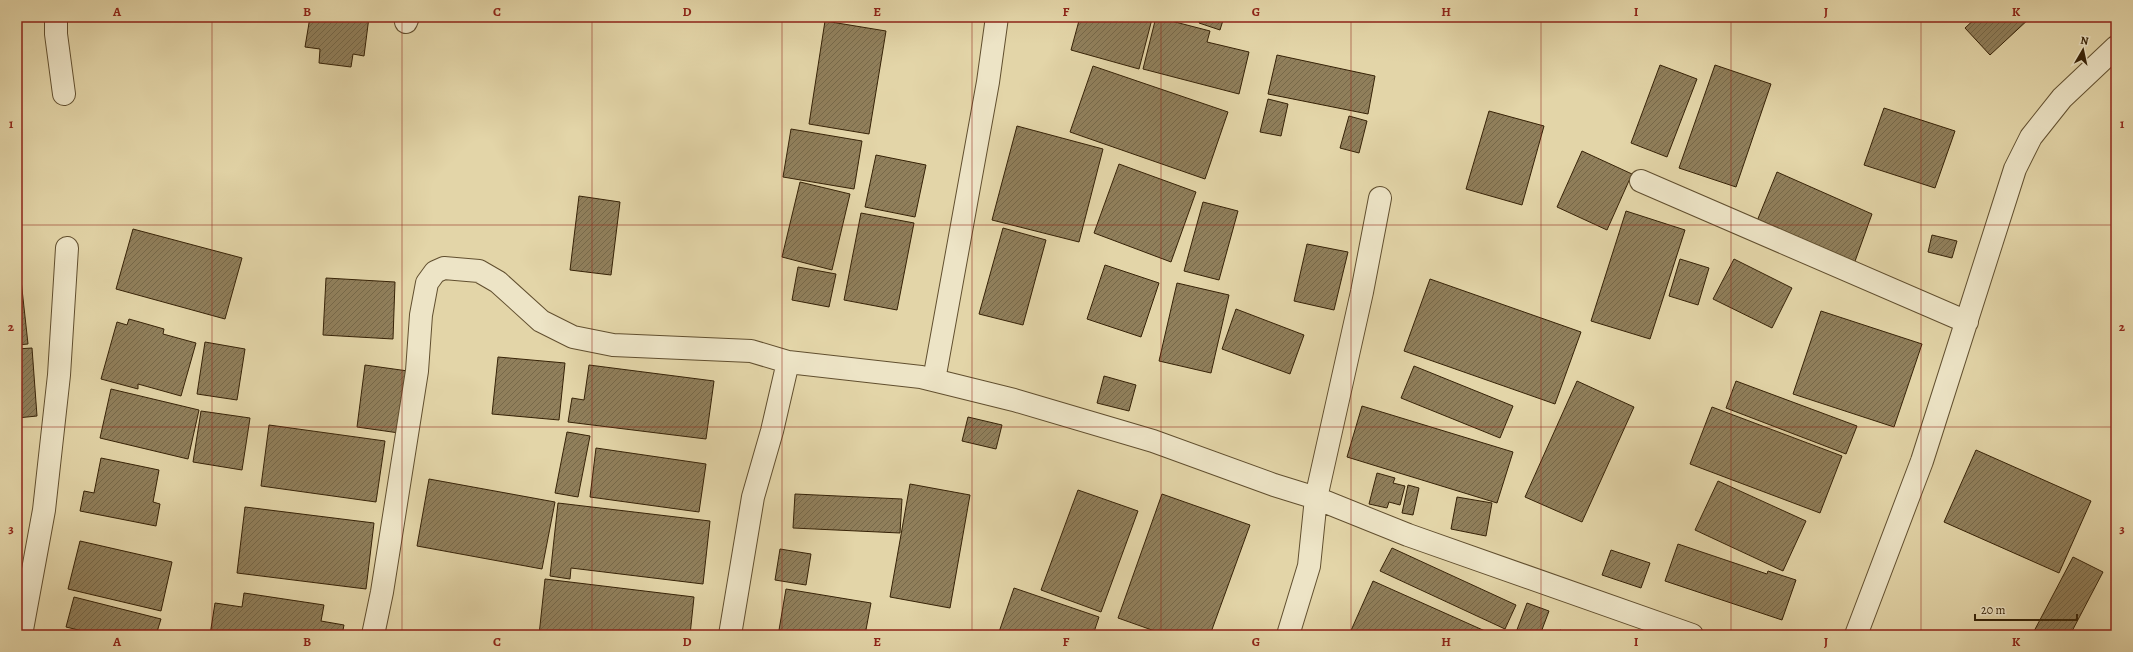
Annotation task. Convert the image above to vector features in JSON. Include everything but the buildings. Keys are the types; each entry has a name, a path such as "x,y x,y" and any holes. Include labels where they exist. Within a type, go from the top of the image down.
{"street":[{"path":"56,17 56,34 64,94"},
{"path":"934,380 988,82 997,17"},
{"path":"1856,635 1922,461 2015,169 2031,137 2062,98 2116,46"},
{"path":"1641,181 1967,322"},
{"path":"1288,635 1309,566 1316,498 1362,292 1380,198"},
{"path":"21,635 44,502 59,375 67,248"},
{"path":"373,635 382,592 417,371 421,316 427,283 435,272 444,268 479,271 498,282 540,321 573,337 613,345 751,351 788,362 921,377 1014,400 1153,441 1274,485 1316,498 1408,535 1692,635"},
{"path":"730,635 754,497 772,431 788,362"}]}
